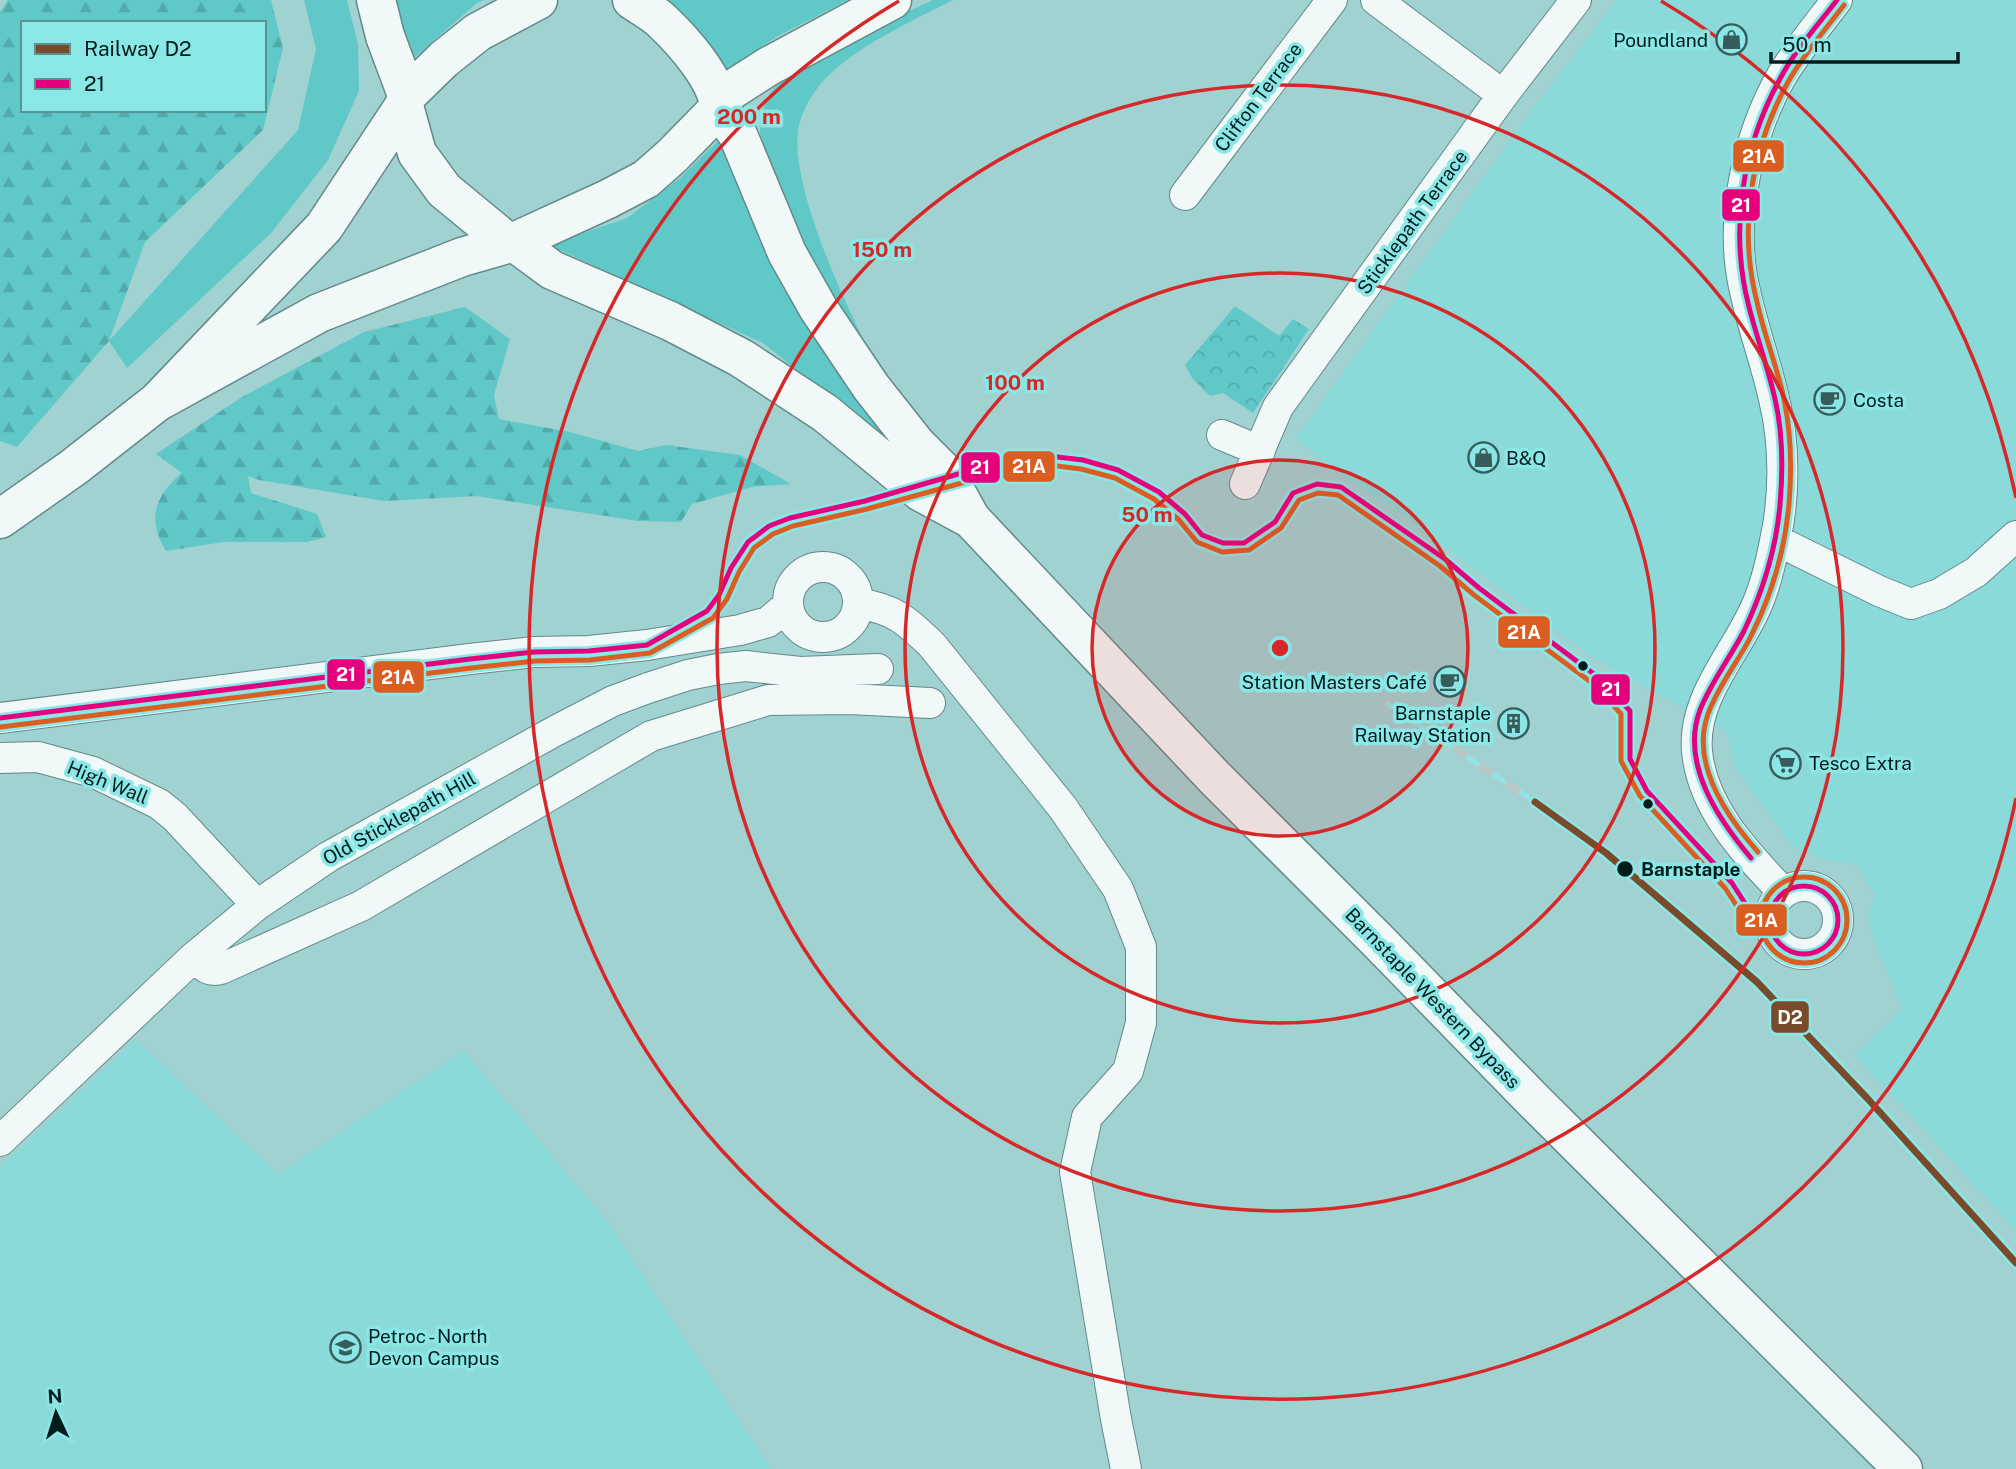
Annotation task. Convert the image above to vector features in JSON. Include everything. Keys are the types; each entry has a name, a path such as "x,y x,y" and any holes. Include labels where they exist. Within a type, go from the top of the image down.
{"main road":[{"path":"376,0 406,101"},
{"path":"0,519 74,467 157,402 324,227 406,101 444,59 478,32 538,0"},
{"name":"Barnstaple Western Bypass","path":"632,0 662,21 701,65 738,135 787,253 818,308 872,387 916,444 946,474 971,519 1214,777 1903,1469"},
{"path":"157,402 319,313 462,257 511,242 646,179 672,156 719,103 769,66 892,0"},
{"name":"Barnstaple Western Bypass","path":"406,101 416,153 444,190 511,242 552,270 670,321 741,358 825,413 921,492 971,519"}],"street":[{"name":"Clifton Terrace","path":"1185,195 1332,0"},
{"path":"1376,0 1503,95"},
{"name":"Sticklepath Terrace","path":"1245,484 1279,407 1503,95 1576,0"},
{"path":"1783,892 1743,849 1716,809 1702,780 1696,750 1698,719 1757,606 1776,540 1781,476 1780,436 1775,402 1741,275 1741,208 1749,160 1775,90 1796,55 1837,0"},
{"path":"1222,435 1260,451"},
{"path":"1776,540 1879,592 1911,604 1939,594 1976,572 2016,536"},
{"path":"828,567 844,574 852,583 859,604 852,622 844,630 823,638 802,632 791,619 787,606 793,583 804,572 828,567"},
{"path":"859,604 893,612 907,621 932,645 1063,808 1118,889 1141,947 1141,1023 1128,1071 1087,1116 1075,1172 1126,1469"},
{"path":"0,718 470,659 647,645 740,631 768,622 787,606"},
{"name":"Old Sticklepath Hill","path":"0,1141 194,957 257,905 328,857 555,731 625,697 688,675 718,669 746,666 800,671 878,668"},
{"path":"194,957 206,968 221,970 361,906 651,736 768,700 849,699 930,703"},
{"name":"High Wall","path":"0,758 38,757 93,772 159,804 182,824 257,905"}],"shaded area":[{"path":"1617,0 2016,0 2016,1230 1855,1055 1902,1009 1871,932 1869,913 1875,895 1858,866 1825,859 1794,848 1735,768 1727,733 1591,656 1395,510 1336,472 1296,438 1527,117"},
{"name":"Petroc - North Devon Campus","path":"136,1040 278,1174 464,1051 609,1224 771,1469 0,1469 0,1167"}],"green space":[{"path":"8,0 271,0 283,48 263,130 145,242 109,341 17,447 0,441 0,12"},
{"path":"304,0 347,0 358,44 359,91 328,160 272,232 127,368 109,341 298,130 316,49"},
{"path":"391,0 484,0 477,3 407,64"},
{"path":"667,0 848,0 778,36 724,71"},
{"path":"933,0 953,0 888,33 843,63 814,93 805,108 798,130 802,181 810,211 845,301 868,349 812,275 761,146 761,120 770,94 799,68 870,29"},
{"path":"722,137 896,450 763,343 549,245 627,218 680,178"},
{"path":"1235,306 1279,336 1293,319 1309,329 1253,413 1223,393 1210,396 1192,378 1185,365"},
{"path":"465,307 510,339 494,395 499,419 570,432 638,451 666,445 740,455 791,484 752,487 692,504 681,522 638,521 476,496 384,501 248,476 251,493 317,514 326,537 307,542 224,542 166,551 157,529 156,509 165,491 182,473 156,454 242,397 364,332"}],"railway":[{"path":"1386,703 1535,802"}],"rail line":[{"name":"D2","path":"1535,802 1606,853 1757,982 1867,1098 2016,1263"}],"transit line":[{"name":"21","path":"1751,858 1715,808 1699,770 1695,750 1695,730 1700,710 1744,631 1763,585 1772,554 1780,505 1782,452 1778,412 1743,278 1740,248 1743,189 1757,132 1781,77 1837,0"},
{"name":"21A","path":"1758,852 1724,806 1715,789 1704,752 1704,733 1712,704 1751,636 1771,588 1781,555 1789,504 1790,451 1786,412 1751,274 1751,189 1765,134 1788,82 1807,52 1844,5"},
{"name":"21","path":"0,718 470,659 647,645 707,611 719,595 731,568 748,542 769,526 790,518 865,501 1019,458 1049,456 1083,460 1118,470 1159,492 1185,514 1202,535 1223,543 1244,543 1275,522 1293,493 1317,484 1341,487 1445,559 1479,588 1602,680 1630,711 1630,759 1647,791 1732,883 1752,914 1770,925"},
{"name":"21A","path":"1,727 471,668 650,653 713,618 727,599 754,548 773,534 793,526 867,509 1020,467 1049,465 1081,469 1115,478 1154,499 1179,520 1197,542 1222,552 1249,550 1281,528 1299,500 1318,493 1338,495 1440,566 1474,595 1596,686 1621,714 1621,761 1640,796 1725,888 1746,920 1765,932"},
{"name":"21A","path":"1804,877 1828,884 1840,896 1847,920 1840,944 1828,956 1804,963 1780,956 1768,944 1761,920 1768,896 1780,884 1804,877"},
{"name":"21","path":"1804,886 1817,888 1828,896 1836,907 1838,920 1836,933 1828,944 1817,952 1804,954 1791,952 1780,944 1772,933 1770,920 1772,907 1780,896 1791,888 1804,886"}],"place":[{"name":"Poundland","path":"1731,40"},
{"name":"Costa","path":"1830,400"},
{"name":"B&Q","path":"1483,458"},
{"name":"Station Masters Café","path":"1450,682"},
{"name":"Barnstaple Railway Station","path":"1514,724"},
{"name":"Tesco Extra","path":"1786,763"},
{"name":"Barnstaple","path":"1625,869"},
{"name":"Petroc - North Devon Campus","path":"345,1347"}]}
